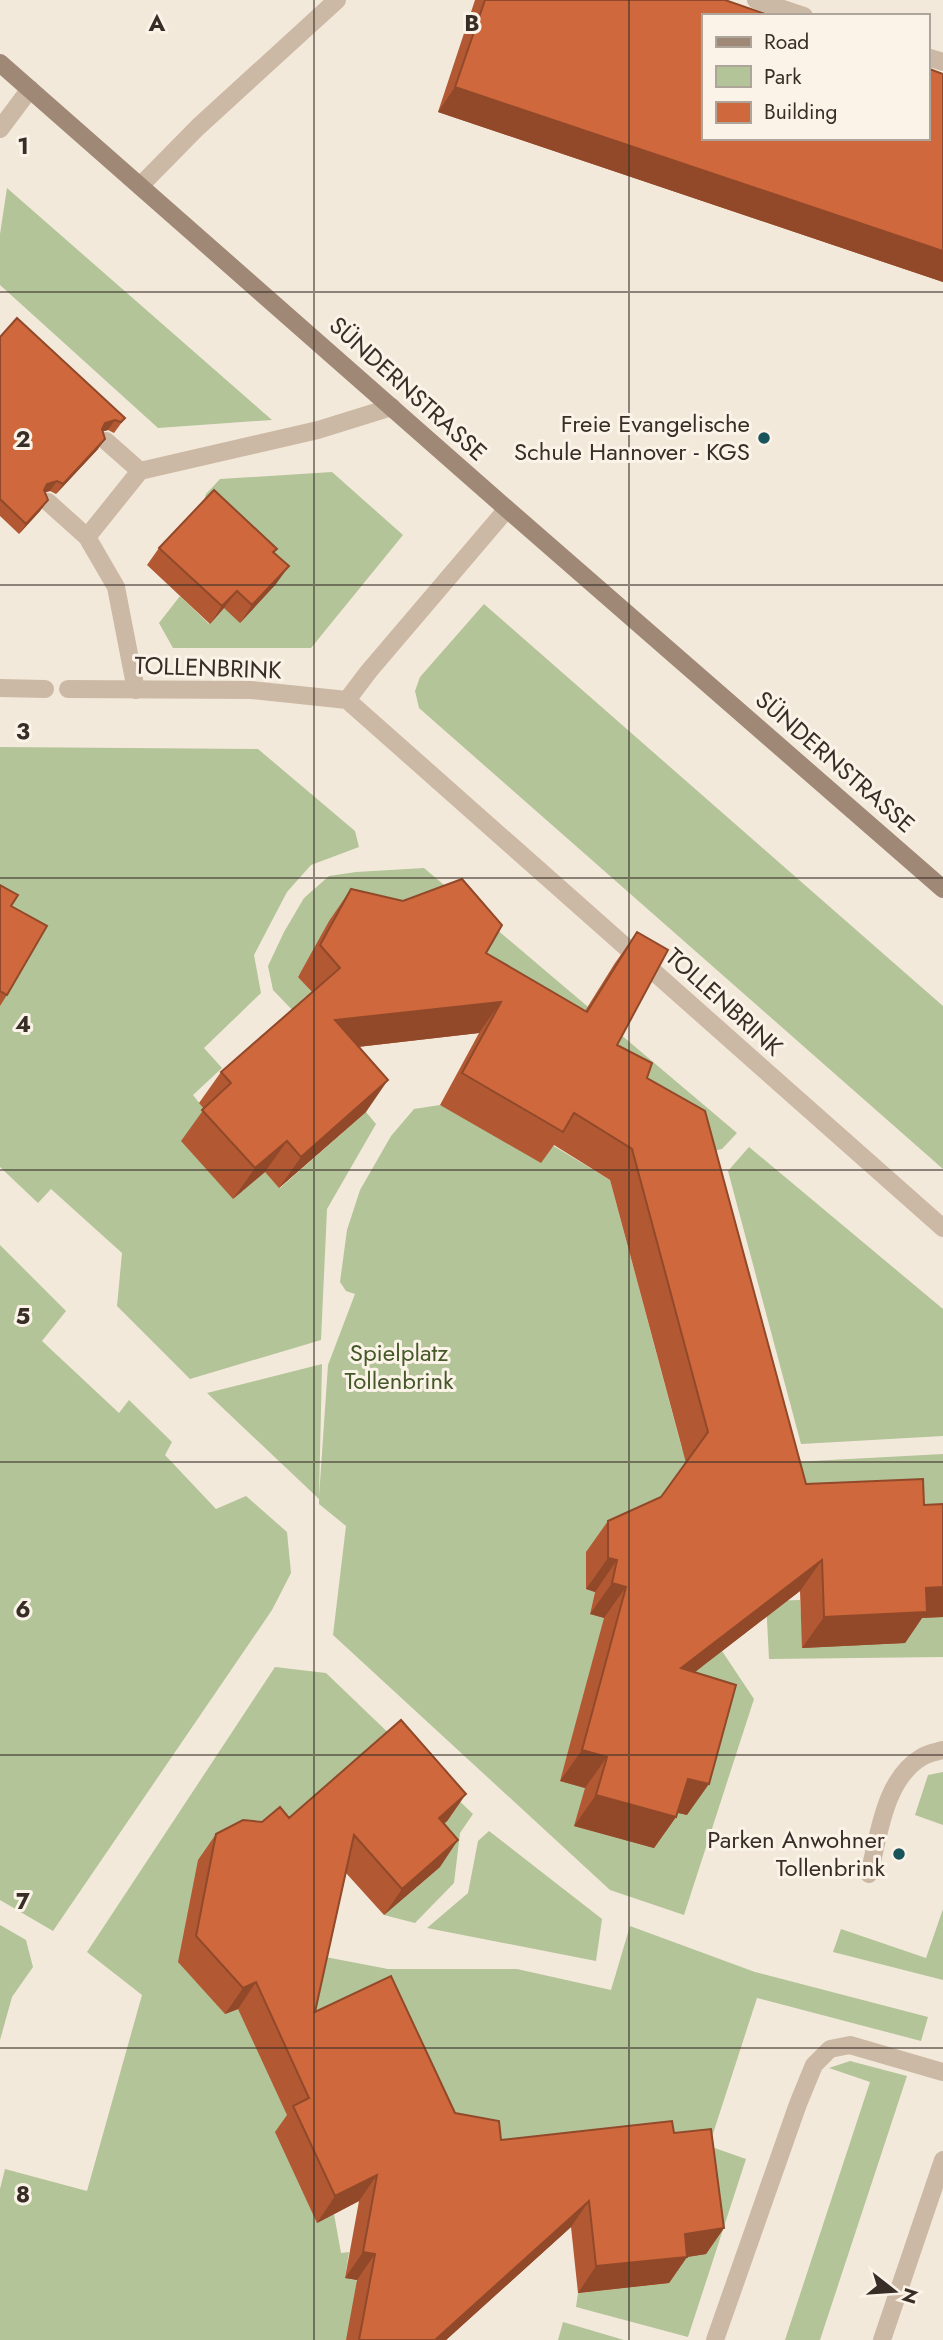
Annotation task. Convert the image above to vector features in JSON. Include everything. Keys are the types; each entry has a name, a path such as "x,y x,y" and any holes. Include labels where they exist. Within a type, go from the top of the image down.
{"street":[{"path":"140,186 198,127 337,0"},
{"path":"756,0 798,14"},
{"name":"SÜNDERNSTRASSE","path":"0,63 943,888"},
{"path":"0,130 30,89"},
{"path":"87,537 140,471 318,430 392,407"},
{"path":"106,441 140,471"},
{"path":"48,502 87,537 116,587 136,690"},
{"path":"346,701 507,509"},
{"path":"0,688 45,689"},
{"name":"TOLLENBRINK","path":"68,689 251,690 346,701 943,1228"},
{"path":"869,1874 887,1802 896,1784 923,1756 943,1750"},
{"path":"715,2340 798,2104 814,2066 830,2049 850,2045 943,2073"},
{"path":"882,2340 943,2160"}],"green space":[{"path":"7,188 272,420 158,428 0,285 0,234"},
{"path":"332,472 403,535 311,648 173,648 159,623 180,596 209,624 224,608 202,507 206,494 220,479"},
{"path":"484,604 943,1006 943,1169 419,708 415,691 420,677"},
{"path":"0,747 258,749 355,831 359,847 311,865 287,892 254,955 261,993 204,1048 222,1068 193,1095 209,1115 233,1199 265,1172 280,1188 366,1112 376,1124 327,1209 321,1340 190,1379 117,1306 122,1253 51,1189 38,1203 0,1167"},
{"path":"424,868 737,1133 722,1149 687,1157 565,1043 465,984 315,960 298,976 318,999 298,1016 273,990 268,966 304,898 329,876"},
{"name":"Spielplatz Tollenbrink","path":"440,1105 552,1145 610,1180 682,1449 697,1454 586,1589 595,1592 590,1614 619,1623 571,1742 560,1781 687,1815 681,1661 703,1666 722,1651 754,1699 684,1915 610,1890 333,1635 346,1526 319,1504 319,1499 207,1393 322,1364 319,1497 328,1365 355,1294 346,1291 340,1282 347,1230 360,1190 391,1136 414,1109"},
{"path":"749,1147 943,1309 943,1436 801,1444 728,1171"},
{"path":"0,1245 66,1311 42,1341 119,1413 129,1400 172,1442 165,1455 216,1509 246,1496 287,1532 291,1573 272,1610 53,1931 0,1900"},
{"path":"943,1454 943,1588 739,1498 793,1462"},
{"path":"800,1600 803,1648 904,1619 943,1617 943,1657 769,1659 766,1601"},
{"path":"275,1667 326,1673 473,1814 460,1833 454,1883 415,1923 384,1915 440,1867 383,1746 254,2002 334,2214 341,2253 349,2252 345,2278 374,2284 346,2340 0,2340 0,2189 5,2169 87,2191 142,1995 87,1952"},
{"path":"943,1772 943,1825 915,1815 928,1775"},
{"path":"489,1831 602,1919 596,1961 427,1928 468,1893 478,1841"},
{"path":"943,1909 943,1980 833,1952 841,1929 926,1958"},
{"path":"0,1925 26,1940 33,1967 12,1997 0,2040"},
{"path":"630,1926 755,1972 928,2017 921,2041 757,1998 709,2146 746,2159 688,2337 576,2307 578,2293 669,2283 321,2027 307,1996 315,1955 388,1969 517,1969 611,1990"},
{"path":"850,2061 907,2076 820,2340 785,2340 870,2082 829,2068"},
{"path":"563,2322 624,2340 558,2340"}],"building":[{"path":"485,0 725,0 765,14 702,14 702,140 929,140 929,69 943,74 943,251 455,87"},
{"path":"17,318 125,418 121,422 115,420 105,423 102,429 105,439 63,484 57,481 47,484 44,490 48,500 26,524 0,499 0,337"},
{"path":"214,490 277,549 273,552 289,566 252,605 237,591 222,606 159,548"},
{"path":"462,879 502,925 486,953 587,1012 637,932 668,950 617,1045 652,1063 647,1078 705,1111 806,1484 923,1479 924,1505 943,1504 943,1587 926,1588 927,1612 824,1617 822,1560 681,1668 736,1685 709,1784 688,1779 676,1817 596,1795 607,1757 582,1750 626,1587 612,1583 617,1560 608,1558 608,1521 661,1497 708,1432 632,1149 574,1113 563,1132 462,1073 501,1002 335,1020 388,1080 301,1157 287,1141 255,1168 202,1110 231,1083 221,1072 340,968 320,945 351,889 403,901"},
{"path":"0,885 18,895 11,906 47,926 7,995 0,991"},
{"path":"401,1720 466,1794 439,1818 458,1840 402,1889 354,1835 315,2012 391,1976 455,2113 499,2121 501,2140 672,2121 674,2133 711,2129 724,2228 685,2234 687,2257 596,2266 589,2201 435,2340 359,2340 375,2254 363,2252 377,2175 335,2196 293,2106 309,2098 256,1982 243,1988 196,1936 216,1834 243,1820 262,1822 280,1807 289,1818"}],"place":[{"name":"Freie Evangelische Schule Hannover - KGS","path":"764,438"},
{"name":"Parken Anwohner Tollenbrink","path":"899,1854"}]}
